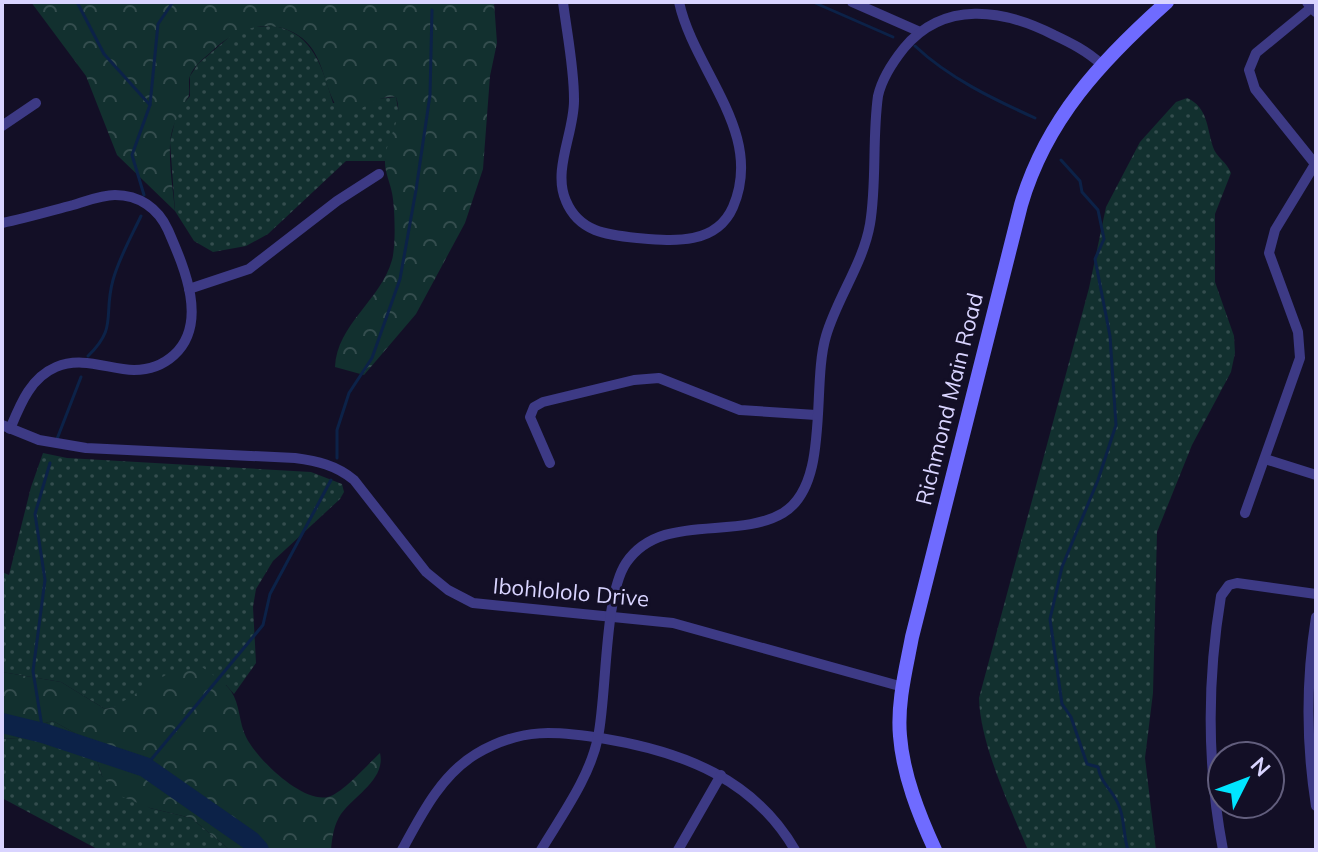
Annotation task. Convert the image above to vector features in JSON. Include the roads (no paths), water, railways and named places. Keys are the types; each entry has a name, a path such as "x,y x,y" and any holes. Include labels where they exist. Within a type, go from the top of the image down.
{"main road":[{"name":"Richmond Main Road","path":"935,850 919,811 903,757 900,736 903,687 912,637 1029,176 1068,105 1101,64 1167,2"}],"street":[{"path":"563,2 574,100 562,173 564,197 577,219 596,231 675,240 703,237 725,221 739,191 742,172 735,130 679,2"},
{"path":"852,2 918,31"},
{"path":"1245,513 1301,349 1298,332 1274,271 1270,245 1275,230 1316,164 1255,89 1249,70 1252,57 1262,47 1312,7"},
{"path":"541,850 581,782 598,738 612,616 619,577 625,564 642,546 654,539 682,532 766,521 796,503 811,477 826,336 869,230 876,114 880,88 890,66 918,31 959,15 992,13 1032,24 1086,51 1101,64"},
{"path":"2,126 36,103"},
{"path":"189,289 249,269 337,201 379,174"},
{"path":"2,223 98,197 117,195 135,198 152,207 162,218 189,289 192,314 190,331 182,347 171,358 142,370 84,362 58,366 43,374 29,389 6,427"},
{"path":"550,463 530,417 534,407 634,380 666,379 740,410 816,415"},
{"name":"Ibohlololo Drive","path":"6,427 39,440 86,448 295,458 329,465 354,480 426,572 457,596 483,604 673,623 903,687"},
{"path":"1265,459 1316,475"},
{"path":"1223,850 1215,802 1210,727 1211,683 1221,596 1225,587 1237,583 1316,594"},
{"path":"1316,617 1309,668 1308,732 1316,806"},
{"path":"402,850 441,786 463,763 511,738 542,731 639,744 679,756 721,775 756,800 795,850"},
{"path":"678,850 721,775"}],"waterway":[{"path":"77,2 104,54 150,105"},
{"path":"144,195 132,155 150,105 158,24 173,2"},
{"path":"813,2 893,37"},
{"path":"337,458 337,430 349,393 372,358 400,279 430,95 432,10"},
{"path":"915,46 957,78 1035,118"},
{"path":"1061,160 1080,181 1082,192 1098,210 1104,239 1095,259 1110,336 1116,425 1098,480 1062,567 1050,619 1062,704 1071,717 1087,764 1098,767 1116,800 1128,850"},
{"path":"88,356 103,337 113,280 141,216"},
{"path":"57,439 81,377"},
{"path":"43,733 33,671 45,580 35,514 50,463"},
{"path":"145,767 263,625 270,594 331,480"},
{"path":"2,723 43,733 145,767 251,841 259,850"}]}
